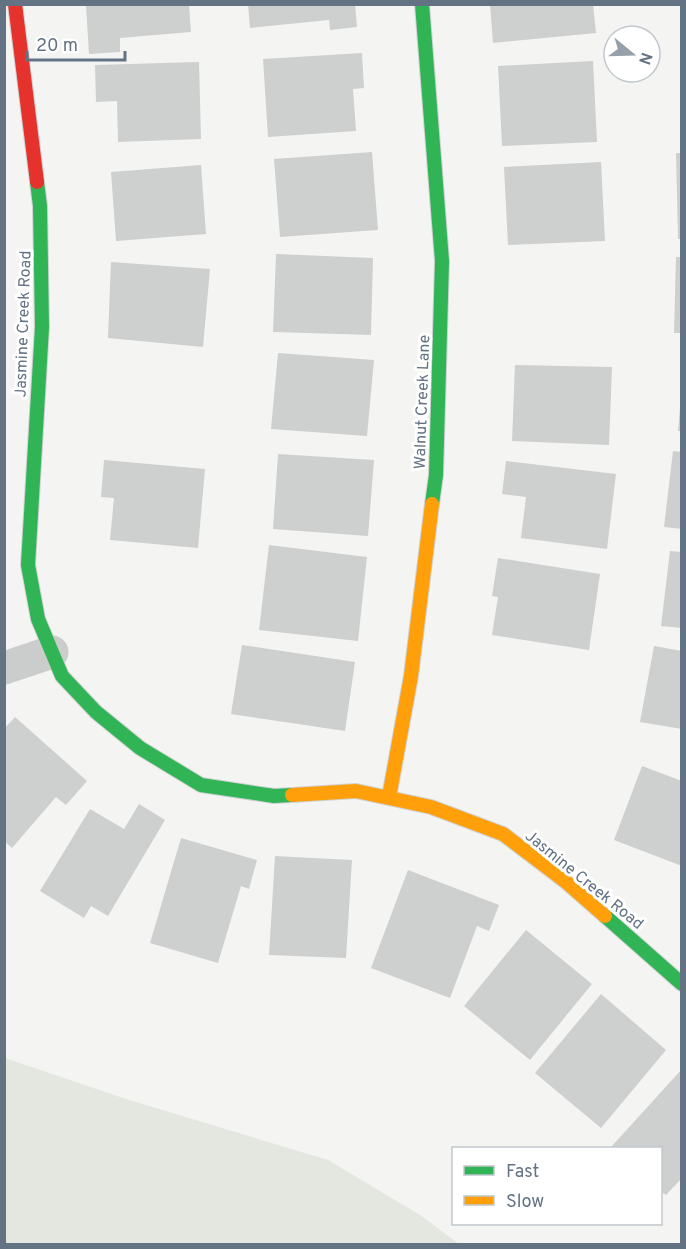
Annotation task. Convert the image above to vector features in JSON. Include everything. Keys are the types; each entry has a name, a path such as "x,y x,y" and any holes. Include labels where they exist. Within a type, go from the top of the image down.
{"street":[{"name":"Jasmine Creek Road","path":"15,4 40,206 42,327 28,566 38,619 62,676 96,712 140,748 201,784 274,796 356,791 431,807 503,834 565,881 681,984"},
{"name":"Walnut Creek Lane","path":"389,798 411,676 436,475 442,261 422,4"},
{"path":"4,668 52,652"}],"shaded area":[{"path":"5,1058 126,1099 328,1160 420,1215 459,1244 5,1244"}],"building":[{"path":"96,4 189,4 191,32 120,38 120,52 89,54 86,6"},
{"path":"248,4 355,4 357,27 330,30 329,20 250,28"},
{"path":"490,4 593,4 596,33 493,43"},
{"path":"362,53 364,88 353,89 356,131 268,137 263,59"},
{"path":"593,61 597,142 502,146 498,66"},
{"path":"199,62 201,139 118,142 117,101 96,102 95,65"},
{"path":"372,152 378,230 280,237 274,159"},
{"path":"676,153 682,153 682,239 678,239"},
{"path":"601,162 605,241 508,245 504,167"},
{"path":"201,165 206,234 116,241 111,172"},
{"path":"276,254 373,258 371,335 273,332"},
{"path":"676,257 682,257 682,333 674,333"},
{"path":"111,262 210,269 203,347 108,338"},
{"path":"278,353 374,360 367,436 271,429"},
{"path":"515,365 612,367 609,445 512,441"},
{"path":"680,407 682,407 682,431 678,431"},
{"path":"673,451 682,452 682,529 664,527"},
{"path":"278,454 374,460 368,536 273,529"},
{"path":"104,460 205,469 198,548 110,540 114,498 101,497"},
{"path":"506,461 616,474 607,549 521,538 526,497 502,494"},
{"path":"269,545 367,557 358,641 259,630"},
{"path":"670,551 682,552 682,628 661,626"},
{"path":"498,558 600,574 589,650 492,635 498,597 492,596"},
{"path":"242,645 355,662 345,731 231,714"},
{"path":"654,646 682,651 682,729 640,722"},
{"path":"15,717 87,781 66,805 56,797 12,848 4,841 4,729"},
{"path":"642,766 682,781 682,866 614,840"},
{"path":"139,804 165,820 108,916 91,906 84,918 40,891 90,809 124,829"},
{"path":"181,838 257,860 249,889 241,886 218,963 150,943"},
{"path":"275,856 352,860 346,958 269,955"},
{"path":"408,870 499,905 489,931 477,926 450,998 371,968"},
{"path":"526,930 592,984 530,1060 464,1006"},
{"path":"601,994 666,1050 601,1128 535,1073"},
{"path":"682,1069 682,1178 666,1195 662,1192 662,1147 612,1146"}],"traffic: fast":[{"path":"422,4 442,261 436,475 432,504"},
{"path":"37,182 40,206 42,327 28,565 38,619 62,676 96,712 140,748 201,785 274,796 292,795"},
{"path":"605,916 682,984"}],"traffic: slow":[{"path":"389,797 411,676 432,504"},
{"path":"292,795 356,791 431,807 503,834 565,881 605,916"}],"traffic: jam":[{"path":"15,4 37,182"}]}
